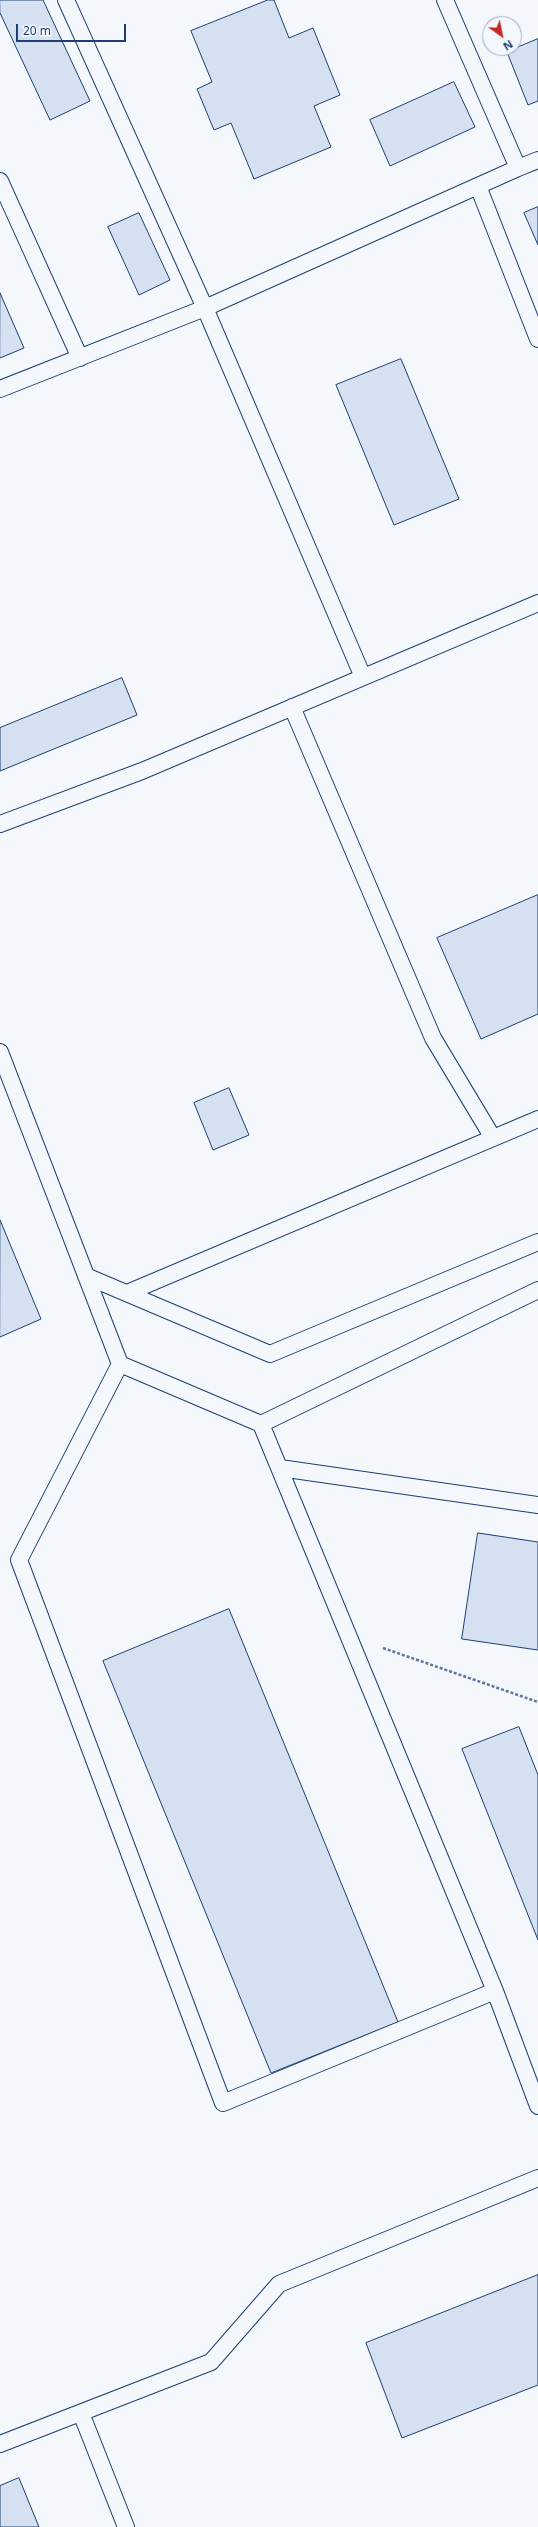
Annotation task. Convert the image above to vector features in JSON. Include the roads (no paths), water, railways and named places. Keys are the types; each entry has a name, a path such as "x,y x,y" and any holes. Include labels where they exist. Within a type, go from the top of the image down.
{"lane":[{"path":"66,0 205,308 363,677"},
{"path":"445,0 518,168"},
{"path":"0,388 205,308 538,160"},
{"path":"0,181 80,358"},
{"path":"478,186 538,339"},
{"path":"0,824 142,770 538,603"},
{"path":"292,707 433,1038 493,1138"},
{"path":"0,1052 120,1364 261,1424 495,1991 538,2106"},
{"path":"127,1293 538,1119"},
{"path":"86,1276 270,1354 538,1242"},
{"path":"261,1424 538,1290"},
{"path":"120,1364 19,1560 223,2103 495,1991"},
{"path":"280,1468 538,1505"},
{"path":"0,2444 211,2362 279,2284 538,2178"},
{"path":"81,2413 126,2527"}]}
